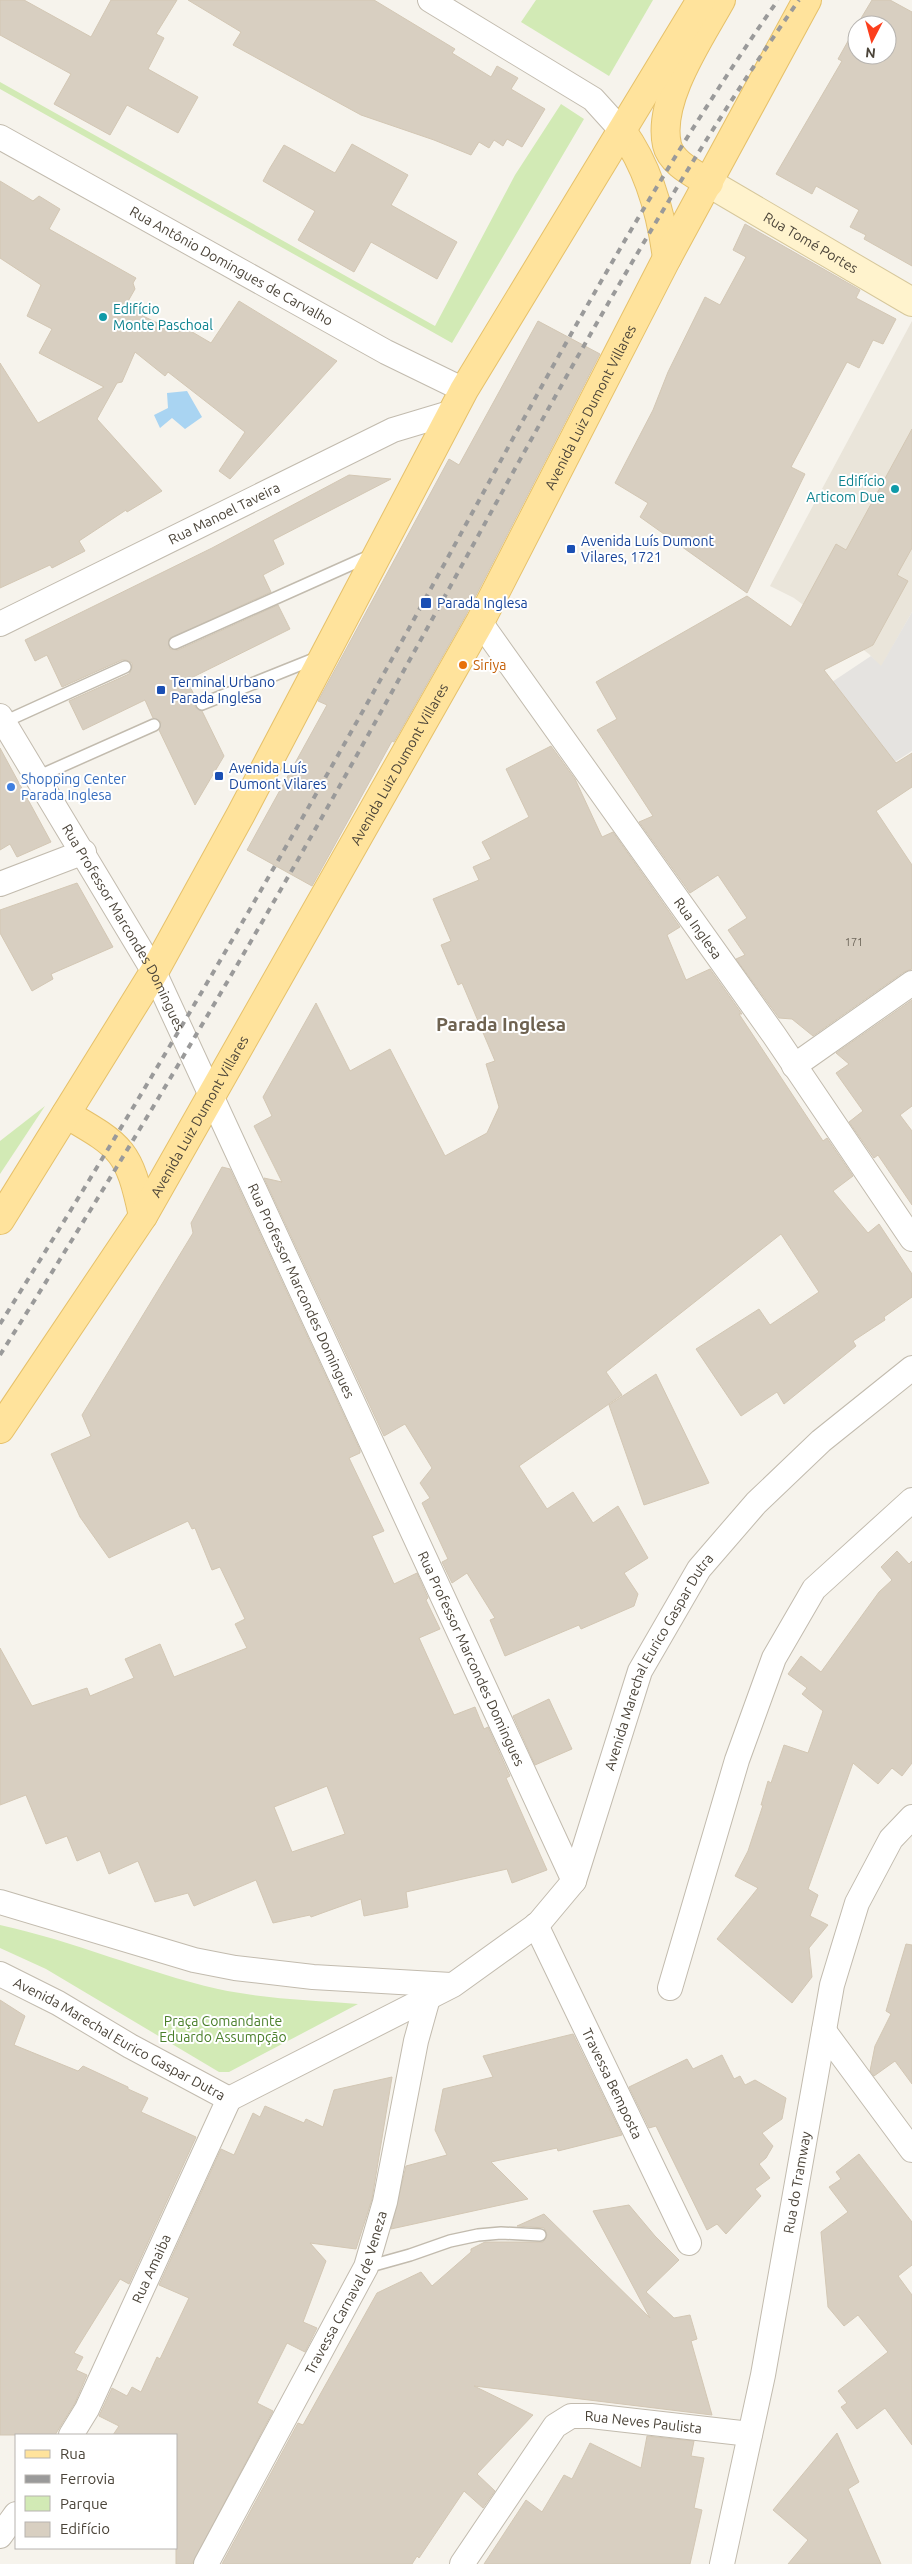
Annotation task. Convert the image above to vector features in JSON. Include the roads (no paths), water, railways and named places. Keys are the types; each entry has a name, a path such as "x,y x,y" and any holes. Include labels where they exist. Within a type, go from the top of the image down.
{"main road":[{"path":"0,1220 154,972 241,814 459,401 702,0"},
{"path":"709,183 679,163 667,146 667,115 678,79 721,0"},
{"name":"Avenida Luiz Dumont Villares","path":"0,1429 143,1216 211,1093 480,622 667,258 807,0"},
{"path":"622,131 643,164 661,222 667,258"},
{"name":"Rua Tomé Portes","path":"709,183 912,302"},
{"path":"66,1114 103,1136 125,1155 132,1171 143,1216"}],"street":[{"path":"430,0 593,99 622,131"},
{"name":"Rua Antônio Domingues de Carvalho","path":"0,137 386,352 459,401"},
{"name":"Rua Manoel Taveira","path":"0,624 393,430 459,401"},
{"name":"Rua Inglesa","path":"480,622 794,1066 912,1239"},
{"name":"Rua Professor Marcondes Domingues","path":"2,719 84,852 154,972 574,1881"},
{"path":"0,884 84,852"},
{"path":"794,1066 912,983"},
{"name":"Avenida Marechal Eurico Gaspar Dutra","path":"0,1974 58,2003 130,2046 229,2099 453,1985 482,1967 536,1925 574,1881 640,1671 699,1569 756,1503 821,1441 912,1368"},
{"path":"670,1988 737,1760 774,1658 814,1589 912,1500"},
{"name":"Rua do Tramway","path":"722,2564 763,2375 832,1985 857,1903 891,1839 912,1817"},
{"path":"0,1902 186,1958 235,1968 313,1977 453,1985"},
{"name":"Travessa Bemposta","path":"536,1925 690,2243"},
{"name":"Travessa Carnaval de Veneza","path":"206,2564 366,2267 385,2202 416,2041 428,1998"},
{"path":"824,2031 912,2150"},
{"name":"Rua Amaiba","path":"72,2434 91,2400 229,2099"},
{"name":"Rua Neves Paulista","path":"462,2564 555,2426 571,2416 591,2416 750,2434"},
{"path":"0,2536 15,2515"}],"lane":[{"path":"175,643 380,551"},
{"path":"202,704 325,655"},
{"path":"2,719 125,667"},
{"path":"37,777 154,725"},
{"path":"366,2267 410,2255 450,2241 478,2235 501,2233 540,2235"}],"water":[{"path":"187,391 202,417 185,429 172,418 160,428 154,415 168,408 167,393"}],"railway":[{"path":"0,1324 106,1153 259,894 630,231 727,76 778,0"},
{"path":"0,1355 104,1189 254,937 541,421 640,250 691,165 799,0"}],"place":[{"name":"Edifício Monte Paschoal","path":"103,317"},
{"name":"Edifício Articom Due","path":"895,489"},
{"name":"Avenida Luís Dumont Vilares, 1721","path":"571,549"},
{"name":"Parada Inglesa","path":"426,603"},
{"name":"Siriya","path":"463,665"},
{"name":"Terminal Urbano Parada Inglesa","path":"161,690"},
{"name":"Avenida Luís Dumont Vilares","path":"219,776"},
{"name":"Shopping Center Parada Inglesa","path":"11,787"}],"district":[{"name":"Parada Inglesa","path":"501,1024"}],"park label":[{"name":"Praça Comandante Eduardo Assumpção","path":"223,2029"}]}
